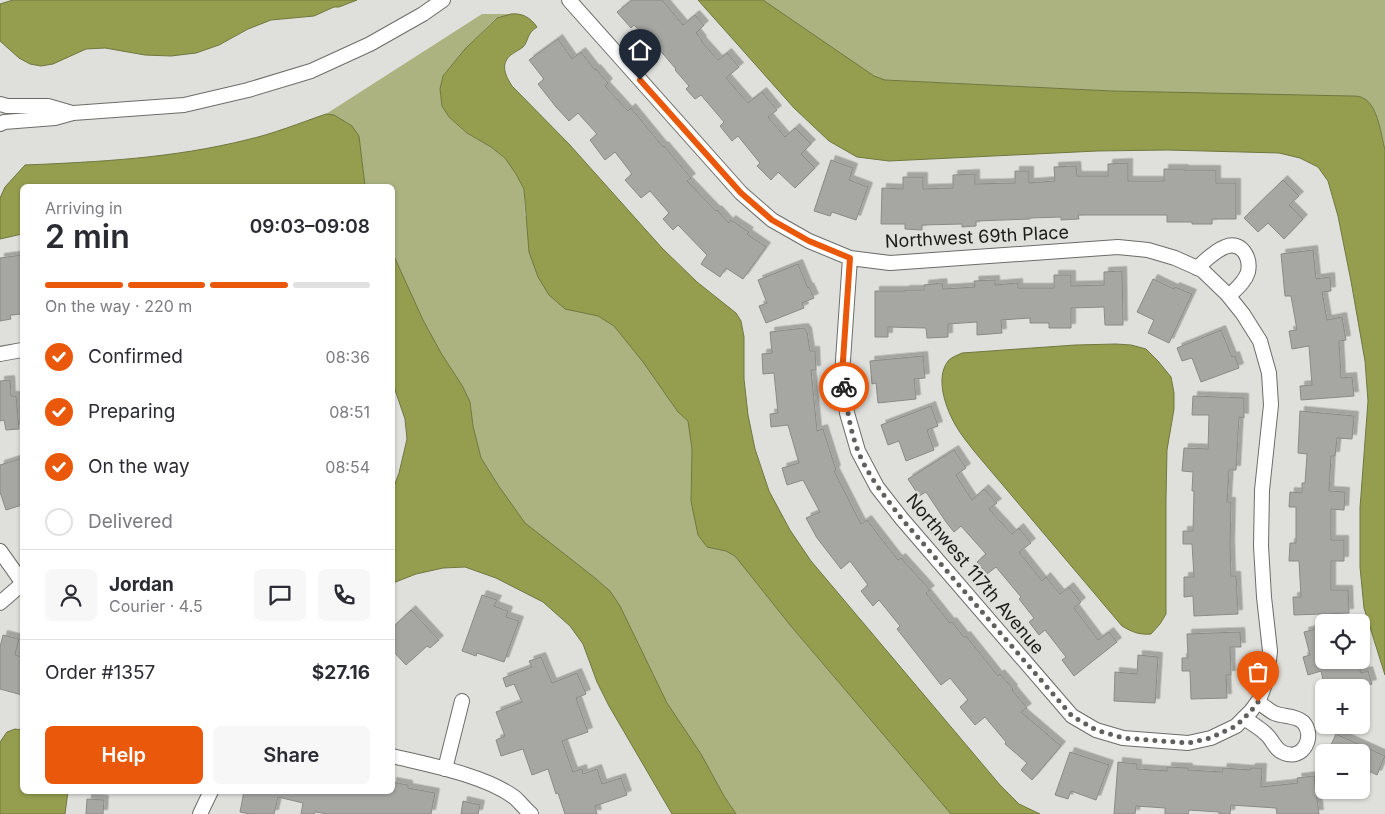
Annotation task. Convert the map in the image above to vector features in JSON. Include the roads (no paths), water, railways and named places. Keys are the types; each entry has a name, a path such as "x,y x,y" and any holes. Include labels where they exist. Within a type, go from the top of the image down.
{"street":[{"path":"0,124 4,122 54,118 73,113 184,105 248,90 311,71 370,44 423,14 443,0"},
{"name":"Northwest 69th Place","path":"569,0 741,193 772,220 809,241 850,258 890,262 1118,247 1148,250 1175,258 1202,270 1215,281 1243,314 1260,341 1269,373 1271,405 1262,490 1261,546 1270,651 1267,679 1251,710"},
{"path":"0,104 7,106 48,106 73,113"},
{"path":"1197,268 1225,246 1239,247 1246,253 1248,271 1244,280 1229,296"},
{"name":"Northwest 117th Avenue","path":"850,258 842,375 847,414 858,451 877,486 902,519 1072,716 1096,730 1123,738 1188,743 1210,738 1236,726 1251,710"},
{"path":"0,354 20,350"},
{"path":"0,551 20,580"},
{"path":"0,603 20,585"},
{"path":"445,769 462,701"},
{"path":"395,757 445,769 492,784 515,798 531,814"},
{"path":"200,814 210,794"}]}
